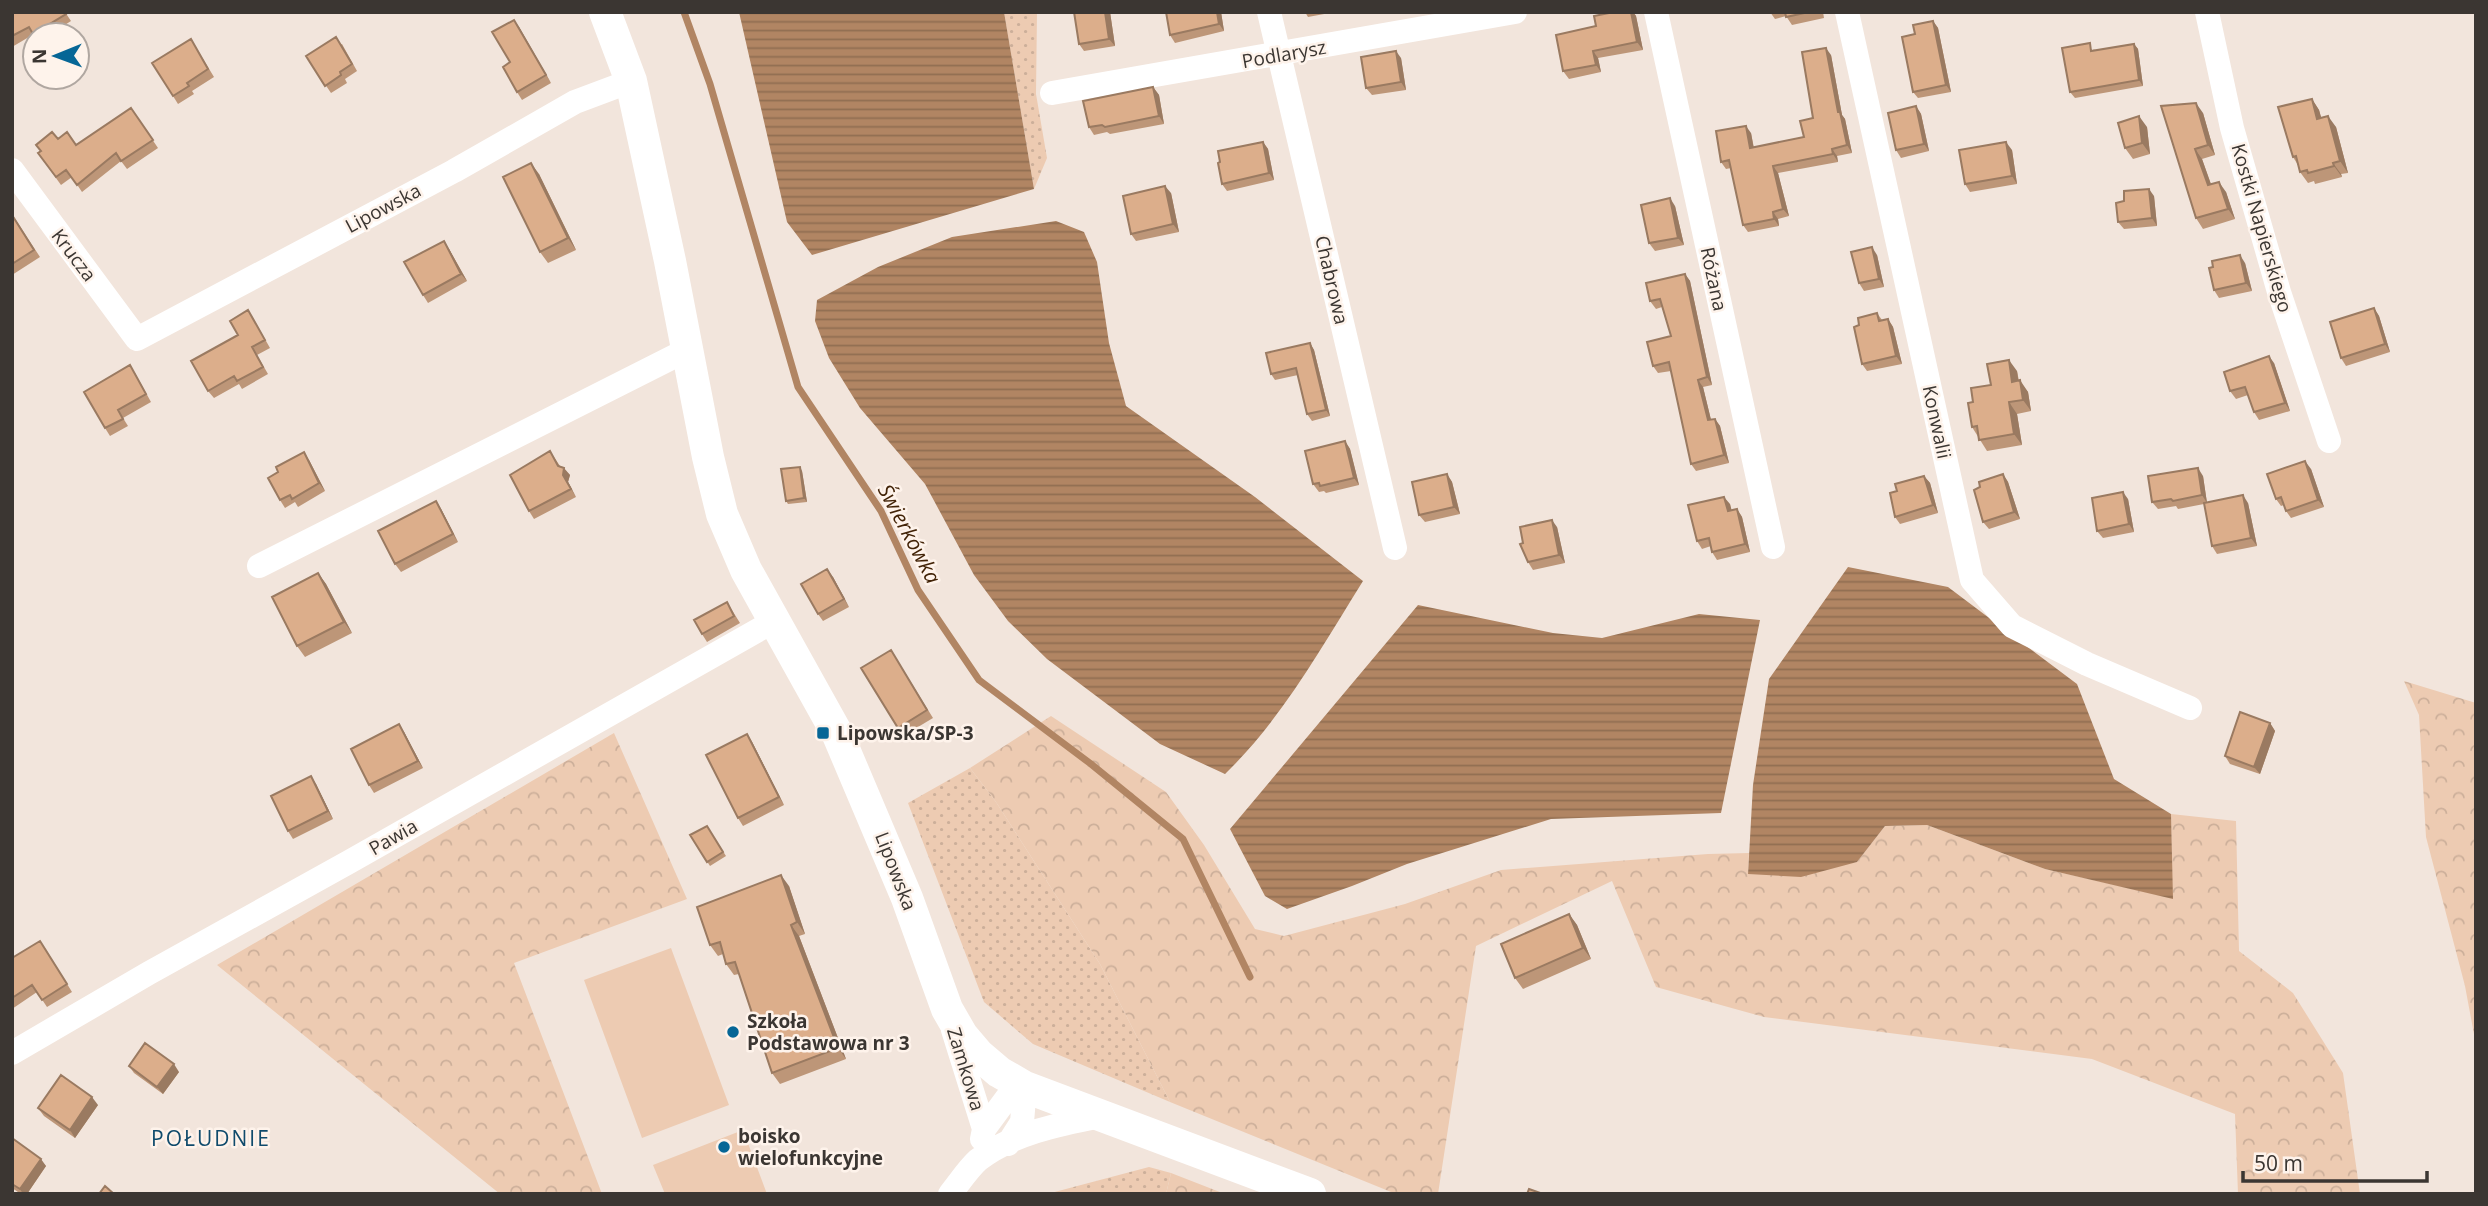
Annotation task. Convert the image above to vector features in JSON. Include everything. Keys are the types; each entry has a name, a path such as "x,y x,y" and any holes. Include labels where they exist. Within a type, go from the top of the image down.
{"street":[{"name":"Lipowska","path":"605,12 631,81 722,514 746,570 838,735 907,898 947,1009 962,1035 979,1055 999,1072 1022,1085 1310,1194"},
{"name":"Chabrowa","path":"1269,12 1395,548"},
{"name":"Podlarysz","path":"1052,93 1515,12"},
{"name":"Różana","path":"1656,12 1773,547"},
{"name":"Konwalii","path":"1847,12 1972,580 2012,626 2087,664 2190,708"},
{"name":"Kostki Napierskiego","path":"2207,12 2232,128 2279,292 2329,441"},
{"name":"Lipowska","path":"137,339 454,171 575,102 631,81"},
{"name":"Krucza","path":"12,170 137,339"},
{"path":"259,566 687,350"},
{"name":"Pawia","path":"12,1053 774,621"},
{"name":"Zamkowa","path":"947,1009 984,1129"},
{"path":"1008,1144 1022,1122 1022,1085"},
{"name":"Zamkowa","path":"978,1161 984,1129 1006,1096 1022,1085"},
{"name":"Zamkowa","path":"950,1194 978,1161 1008,1144 1050,1126 1101,1116"}],"green space":[{"path":"1004,12 1037,12 1036,94 1047,158 1034,189"},
{"path":"2404,681 2476,703 2476,1045 2465,986 2426,837 2419,715"},
{"path":"1051,716 1166,792 1204,845 1255,929 1284,936 1405,904 1501,870 1749,853 1748,874 1857,862 1885,826 1927,825 2045,869 2172,898 2171,814 2236,821 2239,951 2293,993 2343,1073 2360,1194 2238,1194 2235,1114 2092,1059 1764,1017 1656,987 1612,881 1476,946 1438,1194 1396,1194 1170,1102 1100,964 996,802 970,768"},
{"path":"614,733 687,899 514,963 602,1194 500,1194 217,965"},
{"path":"970,768 996,802 1100,964 1170,1102 1033,1044 984,1002 908,803"},
{"path":"671,948 729,1105 642,1138 584,980"},
{"name":"boisko wielofunkcyjne","path":"743,1130 767,1194 665,1194 653,1165"},
{"path":"1149,1167 1171,1173 1166,1194 1047,1194"},
{"path":"1171,1173 1225,1194 1166,1194"}],"shaded area":[{"path":"739,12 1004,12 1034,189 812,255 787,222"},
{"path":"1056,221 1084,232 1097,262 1109,343 1126,406 1255,497 1363,581 1283,706 1246,753 1225,774 1160,744 1047,659 1008,621 974,575 925,484 860,408 829,358 815,321 817,300 878,267 952,237"},
{"path":"1848,567 1948,587 2077,684 2114,779 2171,814 2173,899 2045,869 1927,825 1885,826 1857,862 1801,877 1748,874 1753,785 1769,679"},
{"path":"1418,605 1553,633 1602,638 1699,614 1760,620 1721,813 1551,819 1407,864 1287,909 1265,896 1230,829"}],"building":[{"path":"12,12 66,14 54,21 21,21 21,31 12,36"},
{"path":"1074,12 1105,12 1109,39 1079,44"},
{"path":"1166,12 1217,12 1219,24 1170,35"},
{"path":"1631,12 1637,42 1593,51 1596,65 1563,71 1556,35 1596,26 1594,16"},
{"path":"1785,12 1809,12 1786,17"},
{"path":"514,20 546,75 517,92 503,67 510,62 492,32"},
{"path":"1933,21 1946,85 1913,92 1902,37 1915,34 1913,25"},
{"path":"336,37 352,64 325,86 306,56"},
{"path":"191,39 208,69 173,96 152,63"},
{"path":"2090,43 2091,51 2134,44 2139,80 2070,92 2062,48"},
{"path":"1826,48 1847,145 1832,149 1833,154 1773,166 1783,209 1773,212 1774,219 1743,225 1729,160 1721,162 1716,131 1746,126 1750,148 1804,137 1800,121 1813,118 1802,52"},
{"path":"1396,51 1401,82 1366,88 1361,57"},
{"path":"1153,87 1159,116 1105,127 1089,127 1083,101"},
{"path":"2312,99 2317,119 2328,116 2340,161 2333,163 2334,166 2308,173 2307,170 2300,172 2296,156 2293,157 2278,107"},
{"path":"2196,103 2208,145 2195,149 2208,185 2219,182 2228,209 2196,218 2161,106"},
{"path":"1916,106 1924,144 1896,150 1888,113"},
{"path":"131,108 153,140 121,161 116,153 77,185 66,170 56,177 38,153 41,151 36,145 52,132 58,139 67,132 76,145"},
{"path":"2139,116 2142,143 2125,148 2118,123"},
{"path":"1263,142 1269,173 1222,184 1218,151"},
{"path":"2006,142 2012,176 1965,184 1959,150"},
{"path":"531,163 568,238 540,252 503,177"},
{"path":"1165,186 1173,224 1131,234 1123,196"},
{"path":"2149,189 2152,218 2118,222 2116,203 2124,201 2124,191"},
{"path":"1670,198 1678,238 1649,243 1641,205"},
{"path":"12,215 34,250 12,264"},
{"path":"444,241 461,274 423,295 404,262"},
{"path":"1872,247 1879,279 1859,283 1851,252"},
{"path":"2240,255 2246,283 2214,290 2209,268 2213,267 2212,261"},
{"path":"1685,274 1707,377 1698,380 1708,420 1715,419 1724,455 1691,464 1669,362 1653,366 1647,342 1671,336 1660,299 1650,301 1646,283"},
{"path":"2374,308 2385,344 2341,358 2330,322"},
{"path":"248,310 265,340 252,347 263,367 237,381 234,376 208,391 191,361 238,335 230,321"},
{"path":"1877,313 1879,321 1888,319 1896,356 1862,364 1854,327 1859,325 1858,318"},
{"path":"1310,343 1326,410 1307,414 1296,368 1271,374 1266,353"},
{"path":"2269,356 2285,403 2254,412 2245,387 2230,391 2224,372"},
{"path":"2009,360 2012,382 2020,380 2023,400 2009,402 2014,434 1979,440 1977,426 1972,427 1968,403 1973,402 1971,388 1991,385 1987,364"},
{"path":"130,365 146,394 118,410 123,419 105,428 84,392"},
{"path":"1345,441 1354,478 1320,486 1319,483 1313,484 1305,451"},
{"path":"550,451 558,466 564,468 563,475 571,489 529,511 510,475"},
{"path":"304,452 319,483 292,499 290,495 280,500 268,478 278,472 276,467"},
{"path":"2305,461 2318,500 2286,511 2281,497 2276,499 2267,474"},
{"path":"800,467 804,498 786,501 781,469"},
{"path":"2198,468 2202,495 2152,502 2148,476"},
{"path":"1447,474 1454,507 1419,515 1412,482"},
{"path":"2003,474 2014,512 1983,522 1974,490 1980,487 1979,482"},
{"path":"1924,476 1933,505 1895,517 1890,493 1897,491 1895,484"},
{"path":"2123,492 2129,524 2097,531 2092,498"},
{"path":"2243,495 2251,538 2212,546 2204,503"},
{"path":"1724,497 1728,511 1737,509 1745,544 1712,552 1709,538 1697,541 1688,505"},
{"path":"436,501 453,534 395,564 378,531"},
{"path":"1552,520 1559,555 1528,562 1520,544 1523,543 1520,527"},
{"path":"827,569 844,599 818,614 801,584"},
{"path":"318,573 344,622 297,646 272,597"},
{"path":"727,602 734,616 702,634 694,620"},
{"path":"891,650 927,710 898,728 861,668"},
{"path":"2240,712 2270,723 2254,767 2225,756"},
{"path":"399,724 418,761 369,785 351,749"},
{"path":"747,734 779,797 738,818 706,755"},
{"path":"311,776 328,811 288,831 271,796"},
{"path":"707,826 723,852 707,862 690,835"},
{"path":"781,875 797,922 791,925 838,1048 772,1073 735,962 726,964 720,942 710,945 697,907"},
{"path":"1569,914 1583,948 1515,978 1501,944"},
{"path":"40,941 67,984 42,1000 32,985 12,998 12,958"},
{"path":"145,1043 174,1064 157,1087 129,1066"},
{"path":"61,1075 92,1097 70,1130 38,1108"},
{"path":"12,1138 41,1159 20,1189 12,1184"},
{"path":"105,1186 114,1194 99,1194"},
{"path":"1529,1189 1543,1194 1527,1194"}],"waterway":[{"name":"Świerkówka","path":"684,12 710,84 798,387 881,511 918,590 979,680 1091,764 1183,839 1250,977"}],"place":[{"name":"Lipowska/SP-3","path":"823,733"},
{"name":"Szkoła Podstawowa nr 3","path":"733,1032"},
{"name":"boisko wielofunkcyjne","path":"724,1147"}],"district":[{"name":"POŁUDNIE","path":"211,1139"}]}
